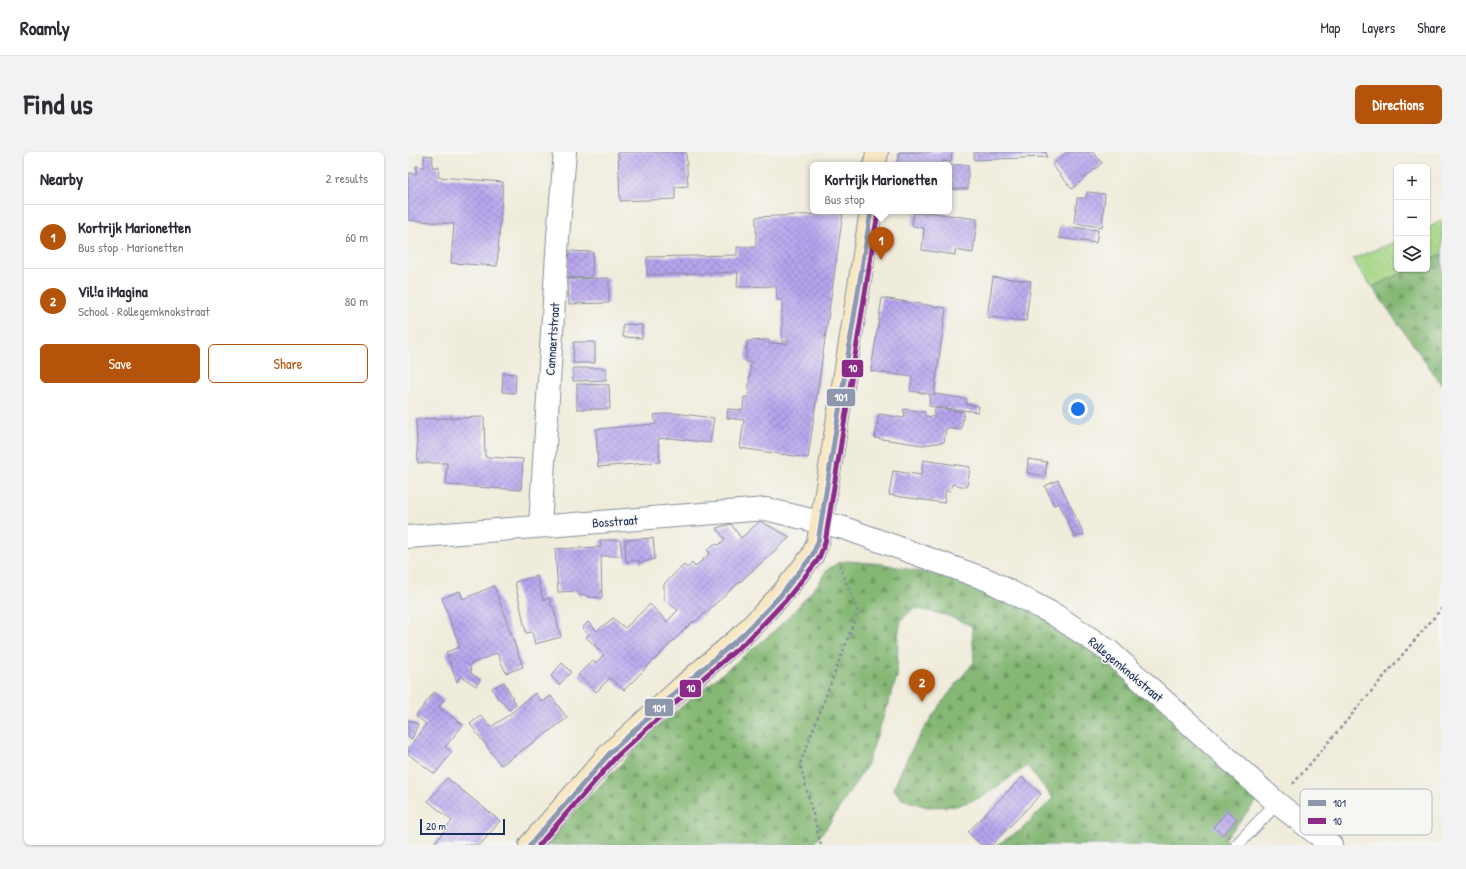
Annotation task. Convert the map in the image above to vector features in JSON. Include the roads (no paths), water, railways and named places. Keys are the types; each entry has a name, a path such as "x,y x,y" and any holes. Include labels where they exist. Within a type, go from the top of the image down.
{"street":[{"name":"Cannaertstraat","path":"540,526 558,237 565,152"},
{"path":"875,162 877,152"},
{"path":"530,845 611,752 683,686 744,634 781,595 812,556 819,532 871,214"},
{"name":"Bosstraat","path":"408,537 766,509 819,532"},
{"name":"Rollegemknokstraat","path":"819,532 844,528 988,580 1055,615 1109,651 1277,803 1300,821"},
{"name":"Rollegemknokstraat","path":"1318,835 1331,845"}],"lane":[{"path":"1236,845 1277,803"}],"place":[{"name":"Kortrijk Marionetten","path":"881,260"},
{"name":"Vil!a iMagina","path":"922,702"}]}
